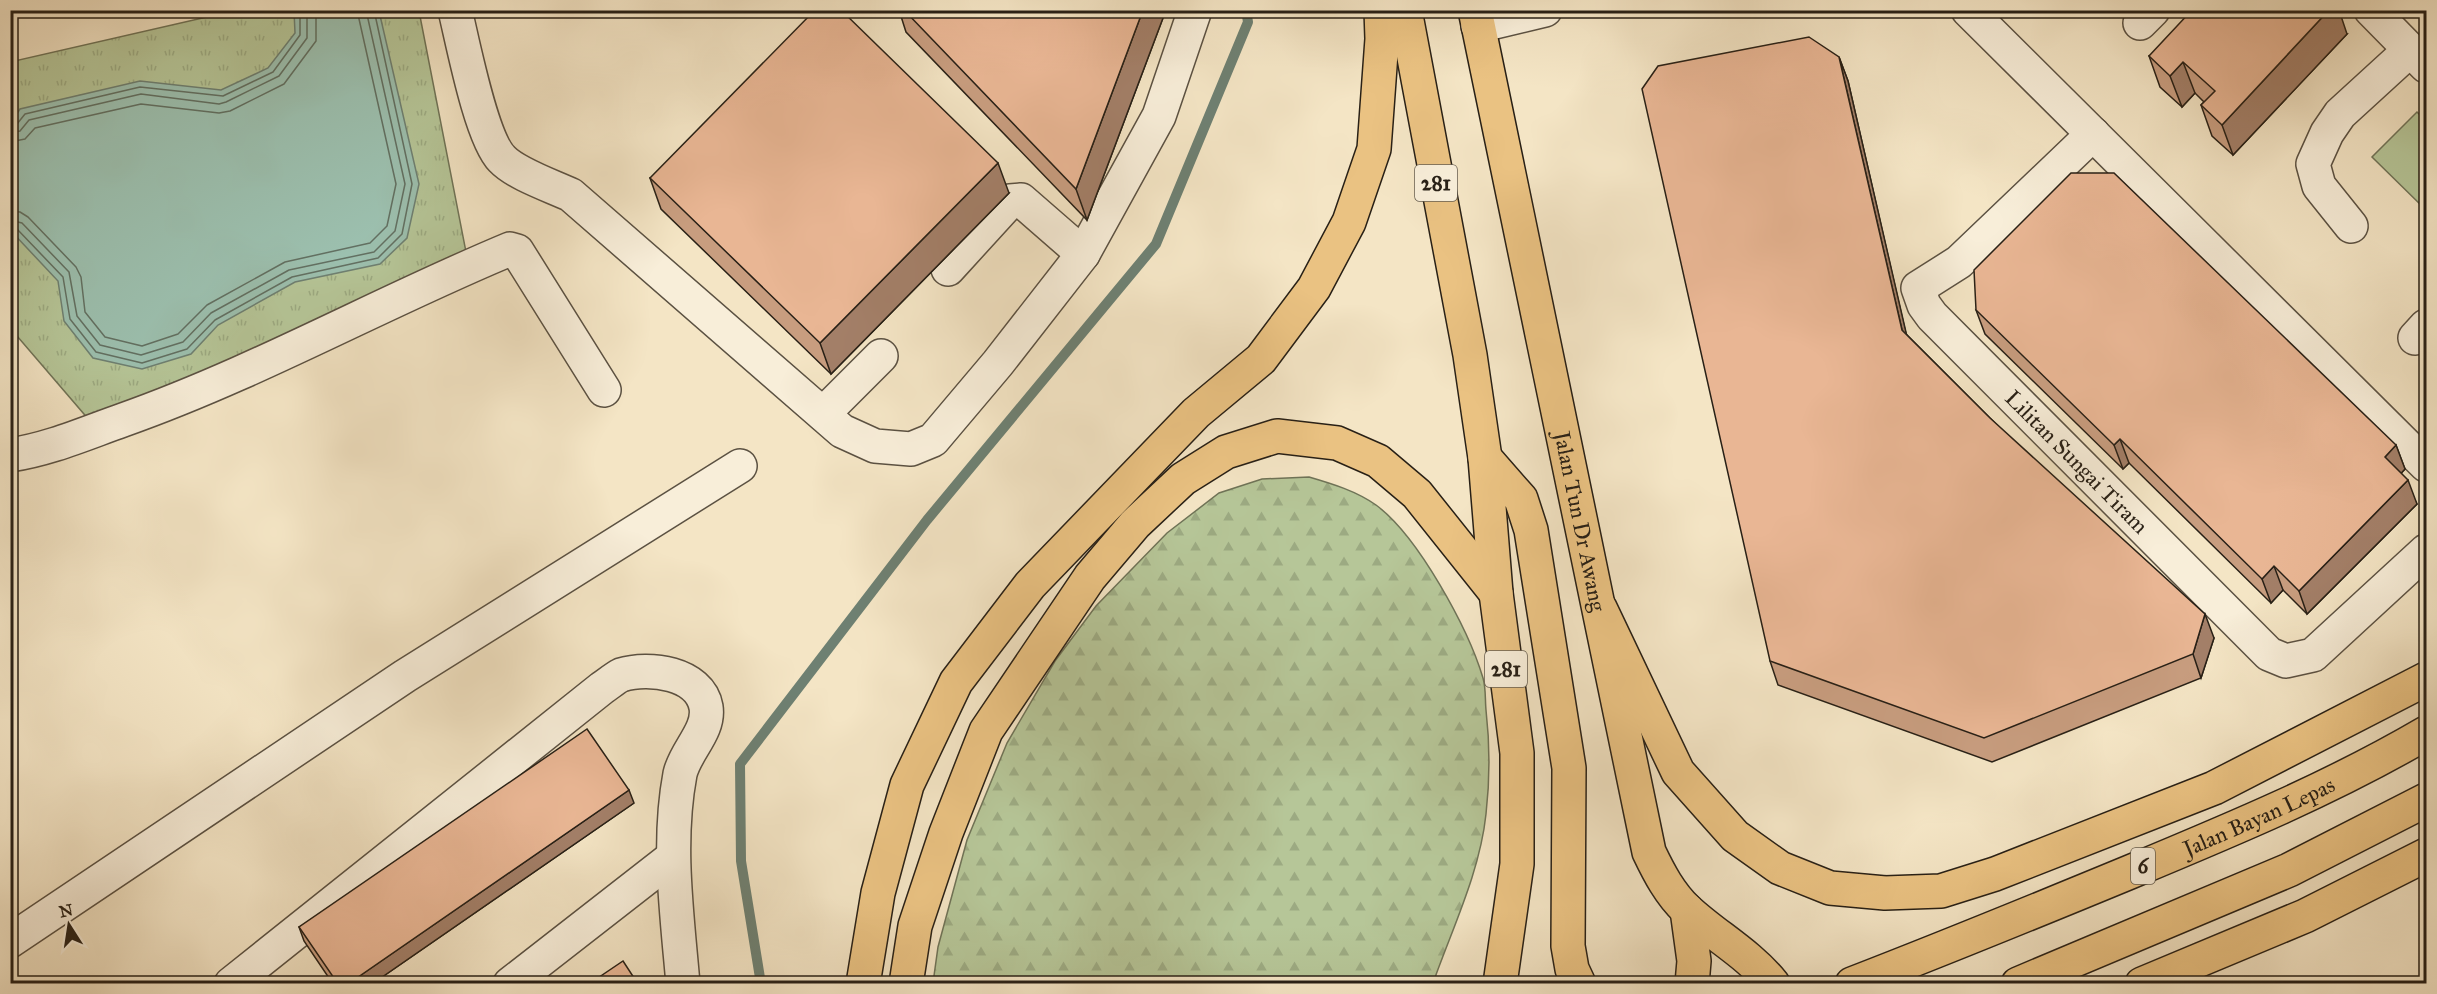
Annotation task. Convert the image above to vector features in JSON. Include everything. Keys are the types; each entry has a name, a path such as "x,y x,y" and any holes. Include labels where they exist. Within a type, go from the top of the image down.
{"main road":[{"path":"863,984 878,893 908,784 956,682 1030,585 1196,413 1261,359 1319,279 1349,222 1374,149 1382,39 1381,10"},
{"name":"281","path":"1405,10 1435,179 1470,355 1485,458 1496,593 1517,764 1517,864 1500,984"},
{"name":"Jalan Tun Dr Awang","path":"1476,19 1649,852 1662,879 1687,910 1725,938 1773,984"},
{"path":"906,984 915,926 946,834 986,731 1090,577 1135,524 1183,479 1226,452 1277,436 1336,443 1378,461 1416,494 1496,593"},
{"path":"1485,458 1521,499 1531,530 1569,768 1568,946 1572,969 1579,984"},
{"path":"1600,608 1678,772 1735,836 1780,868 1830,888 1841,889 1885,892 1941,891 1995,874 2214,788 2427,679"},
{"name":"Jalan Bayan Lepas","path":"1852,984 1958,943 2263,817 2379,760 2427,733"},
{"path":"2018,984 2289,870 2427,800"},
{"path":"2142,984 2305,916 2427,855"},
{"path":"1687,910 1694,961 1692,984"}],"street":[{"path":"455,10 489,139 502,160 521,172 571,195 843,431 875,446 911,449 933,441 1083,255 1159,116 1195,10"},
{"path":"1476,19 1545,10"},
{"path":"1968,10 2427,465"},
{"path":"2351,226 2319,186 2313,164 2327,134 2340,114 2418,58 2371,10"},
{"name":"Lilitan Sungai Tiram","path":"2093,134 1959,262 1918,288 1932,316 2270,654 2286,662 2313,655 2427,551"},
{"path":"948,269 1010,201 1021,200 1083,255"},
{"path":"10,455 39,450 187,397 433,281 510,249 517,251 604,390"},
{"path":"823,414 881,356"},
{"path":"10,941 405,676 740,466"},
{"path":"239,981 620,676 642,672 661,673 685,680 698,688 706,707 705,724 681,771 675,805 673,857 683,984"},
{"path":"510,984 673,857"}],"green space":[{"path":"233,11 419,11 467,257 90,421 11,329 10,62"},
{"path":"2417,112 2426,121 2426,210 2372,157"},
{"path":"1309,477 1344,488 1368,500 1392,519 1440,584 1466,634 1484,682 1489,762 1483,836 1472,879 1433,983 933,983 938,947 967,840 1007,743 1055,661 1096,606 1167,533 1219,493 1262,479"}],"water":[{"path":"294,11 379,11 419,184 407,238 380,264 295,282 218,325 191,354 142,369 93,358 64,321 58,281 11,231 11,123 20,109 140,81 221,90 268,68 295,33"}],"building":[{"path":"815,10 841,10 998,163 820,343 650,178"},
{"path":"904,10 1143,10 1076,189"},
{"path":"2192,10 2329,10 2222,125 2201,105 2215,91 2183,62 2170,76 2149,56"},
{"path":"1809,37 1839,57 1902,330 1990,418 2205,614 2193,654 1984,738 1770,661 1642,89 1658,66"},
{"path":"2071,173 2114,173 2396,445 2385,457 2408,480 2299,591 2274,566 2262,579 2120,439 2114,445 1976,310 1974,270"},
{"path":"587,729 629,790 348,984 338,984 299,927"},
{"path":"623,961 638,984 589,984"}],"waterway":[{"path":"761,984 741,861 740,764 927,520 1156,244 1248,22 1246,10"}]}
